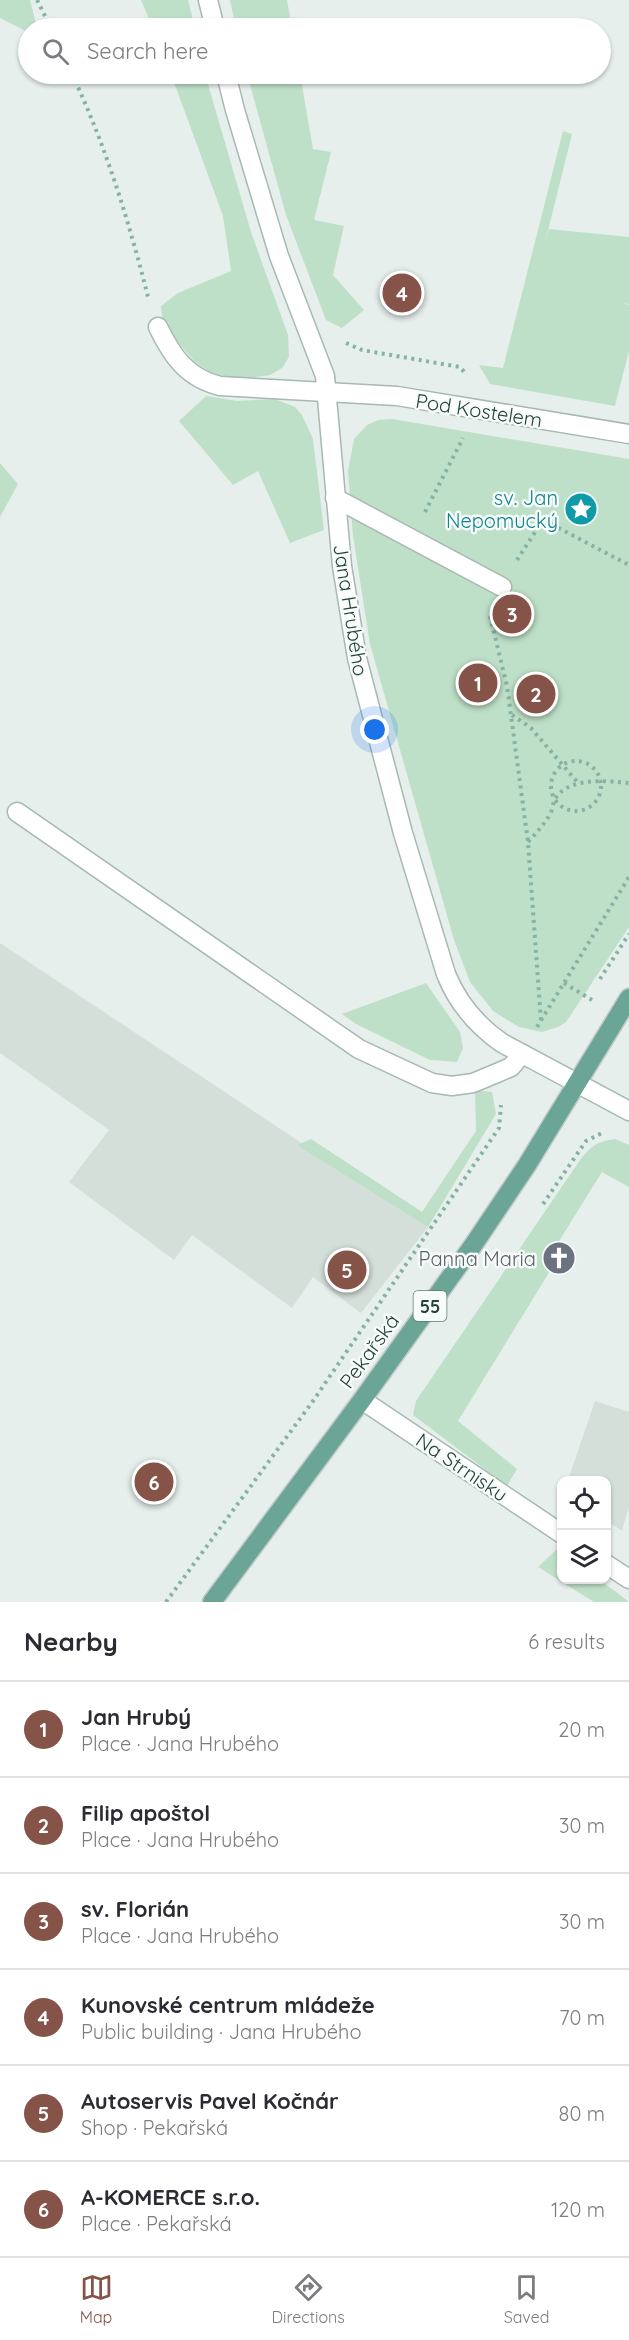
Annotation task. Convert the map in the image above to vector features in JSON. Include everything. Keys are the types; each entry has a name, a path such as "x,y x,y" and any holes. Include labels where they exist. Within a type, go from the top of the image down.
{"main road":[{"name":"Pekařská","path":"212,1602 474,1245 578,1083 629,998"}],"street":[{"path":"208,0 213,18"},
{"name":"Jana Hrubého","path":"229,84 279,256 319,359 328,391 335,498 348,610 366,699 403,833 446,974 456,997 476,1022 502,1043 629,1111"},
{"name":"Pod Kostelem","path":"158,327 178,363 204,381 230,388 397,396 629,435"},
{"path":"335,498 502,587"},
{"path":"17,812 359,1049 432,1083 452,1086 473,1083 511,1067 522,1054"},
{"name":"Na Strnisku","path":"362,1400 557,1531"},
{"path":"611,1567 629,1579"}],"path":[{"path":"37,0 46,18"},
{"path":"76,84 98,134 139,258 158,327"},
{"path":"424,514 477,410"},
{"path":"514,565 537,529 551,524 629,565"},
{"path":"502,587 492,606 490,621 501,659 512,715 528,842 541,1021"},
{"path":"512,715 531,728 578,783"},
{"path":"571,761 581,761 590,765 597,771 601,780 601,791 597,800 590,807 581,810 571,810 562,806 555,799 551,785 552,778 562,765 571,761"},
{"path":"528,842 548,818 555,799 578,783 601,780 629,783"},
{"path":"522,1054 629,877"},
{"path":"166,1602 313,1401 499,1128 500,1099"}],"shaded area":[{"path":"0,943 428,1227 361,1313 313,1277 292,1308 192,1235 174,1260 69,1182 109,1130 0,1053"},
{"path":"595,1401 629,1412 629,1507 622,1531 611,1524 611,1476 569,1476"}],"green space":[{"path":"0,0 30,0 34,18 18,18 18,27 0,18"},
{"path":"141,0 188,0 192,18 149,18"},
{"path":"230,0 287,0 290,18 234,18"},
{"path":"175,84 208,84 251,232 288,335 289,357 282,368 270,375 231,378 210,372 195,362 163,325 161,306 178,293 231,271 223,216"},
{"path":"250,84 302,84 313,149 331,152 314,220 344,226 333,275 364,310 342,328 326,320 286,215"},
{"path":"563,131 572,134 545,243 549,229 629,237 629,304 621,302 629,305 629,351 615,406 490,384 479,365 503,368"},
{"path":"206,396 237,401 275,399 295,407 302,415 313,439 324,530 290,543 258,471 233,485 179,421"},
{"path":"392,419 629,459 629,927 566,1022 542,1032 519,1027 493,1011 470,982 454,940 370,644 353,536 348,471 354,439 367,425 378,420"},
{"path":"0,463 18,484 0,517"},
{"path":"426,983 460,1032 463,1048 457,1062 430,1060 356,1024 342,1014"},
{"path":"475,1090 492,1092 496,1114 428,1227 297,1145 311,1139 422,1212 476,1131"},
{"path":"615,1139 629,1145 629,1187 602,1172 546,1262 553,1266 458,1421 517,1469 507,1486 413,1415 416,1401 580,1160 595,1145"},
{"path":"557,1549 557,1579 538,1567"},
{"path":"565,1584 605,1584 629,1602 594,1602"}],"place":[{"name":"Kunovské centrum mládeže","path":"402,293"},
{"name":"sv. Jan Nepomucký","path":"581,509"},
{"name":"sv. Florián","path":"512,614"},
{"name":"Jan Hrubý","path":"478,683"},
{"name":"Filip apoštol","path":"536,694"},
{"name":"Panna Maria","path":"559,1258"},
{"name":"Autoservis Pavel Kočnár","path":"347,1270"},
{"name":"A-KOMERCE s.r.o.","path":"154,1482"}]}
